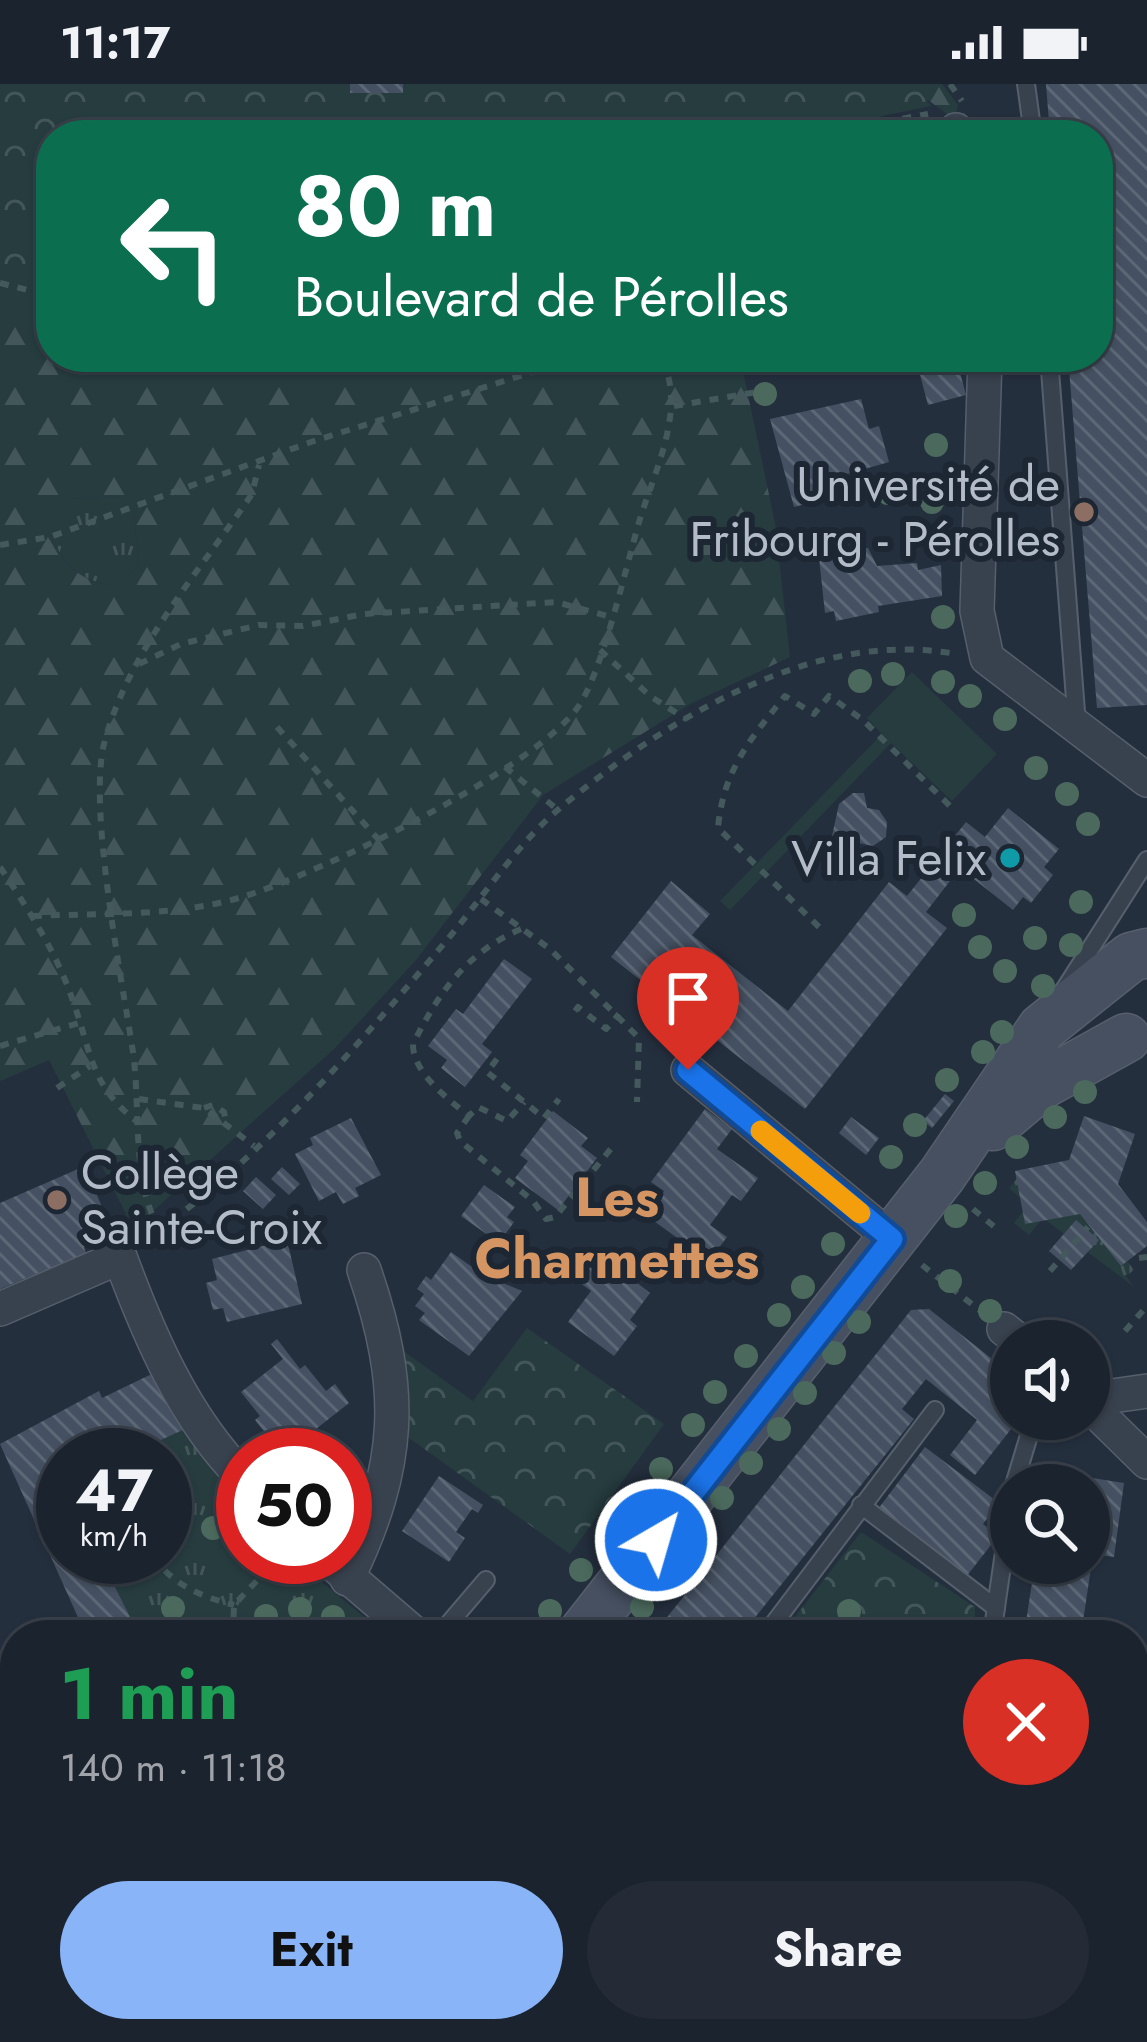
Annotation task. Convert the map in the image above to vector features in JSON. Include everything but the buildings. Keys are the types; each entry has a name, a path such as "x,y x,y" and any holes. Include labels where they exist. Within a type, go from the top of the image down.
{"main road":[{"path":"957,1192 995,1090 1055,1014 1134,951"},
{"path":"594,1620 957,1192 1018,1102 1136,1043 1108,1012 1134,951"}],"street":[{"path":"985,372 977,611 987,658 1147,780"},
{"path":"688,1070 907,1253"},
{"path":"0,1309 120,1257 144,1322 216,1445"},
{"path":"364,1270 388,1340 393,1395 388,1477 372,1505"},
{"path":"1110,1395 1147,1391"},
{"path":"1110,1426 1147,1462"},
{"path":"355,1584 398,1620"}],"lane":[{"path":"1026,84 1031,120"},
{"path":"1050,372 1077,725"},
{"path":"1055,1014 1073,971 1147,860"},
{"path":"776,1620 935,1410"},
{"path":"861,1505 996,1608"},
{"path":"452,1620 486,1580"},
{"path":"994,1620 999,1584"}],"path":[{"path":"886,120 920,113 942,120"},
{"path":"0,283 36,292"},
{"path":"0,545 50,537 259,465 311,442 533,372"},
{"path":"33,916 240,898 380,840 533,750 580,704 611,617 674,406 666,372"},
{"path":"674,406 764,391"},
{"path":"159,1230 142,1197 139,1099 113,912 103,749 135,665 252,494 259,465"},
{"path":"135,665 181,644 260,625 303,626 364,614 556,602 611,617"},
{"path":"120,1257 159,1230 346,1060 558,810 686,719 770,677 850,653 909,645 987,658"},
{"path":"599,650 650,696 686,719"},
{"path":"819,927 718,828 722,789 737,755 785,696 814,714 829,696 863,720 953,809"},
{"path":"277,727 380,840"},
{"path":"505,767 558,810"},
{"path":"0,867 33,916 79,1023 90,1066 117,1106 139,1123"},
{"path":"481,899 619,1015 640,1044 637,1102"},
{"path":"470,1116 443,1095 412,1055 412,1044 449,980 485,946 521,929"},
{"path":"575,1011 578,1007 606,1029 619,1015"},
{"path":"0,1046 79,1023"},
{"path":"497,1059 487,1072 544,1118 559,1099"},
{"path":"56,1088 90,1066"},
{"path":"139,1099 204,1108 254,1145"},
{"path":"524,1102 507,1121 478,1107 457,1133 460,1141 533,1201 547,1219 554,1217 614,1145"},
{"path":"957,1192 997,1229"},
{"path":"1050,1271 1088,1227"},
{"path":"907,1253 992,1320"},
{"path":"1125,1331 1147,1306"},
{"path":"181,1584 201,1596 234,1605"},
{"path":"234,1620 234,1605 254,1584"}],"green space":[{"path":"0,84 913,84 931,106 861,120 36,120 36,306 0,306"},
{"path":"942,84 958,105 955,120 928,100 870,120 36,120 36,372 743,372 775,523 790,657 692,703 543,795 416,960 334,1049 143,1220 131,1224 49,1060 0,1081 0,85","holes":["122,496 134,515 139,566 111,586 83,576 59,551 50,511 67,499"]},
{"path":"122,496 134,515 139,566 111,586 84,576 65,561 54,540 49,511 67,499"},
{"path":"912,672 997,754 952,801 891,743 730,910 720,901 882,734 867,718"},
{"path":"1021,1174 1087,1209 1134,1270 1126,1276 1134,1287 1043,1218 1029,1235 1014,1223 1028,1205 1009,1188"},
{"path":"527,1328 664,1424 570,1554 391,1425 388,1340 473,1401"},
{"path":"192,1438 216,1470 216,1584 324,1584 368,1620 132,1620 114,1584 192,1584"},
{"path":"861,1532 975,1607 975,1620 793,1620"}],"slow traffic":[{"path":"761,1131 860,1213"}],"place":[{"name":"Université de Fribourg - Pérolles","path":"1084,512"},
{"name":"Villa Felix","path":"1010,858"},
{"name":"Collège Sainte-Croix","path":"57,1200"}],"district":[{"name":"Les Charmettes","path":"617,1228"}],"route":[{"path":"656,1540 892,1239 688,1070"}]}
